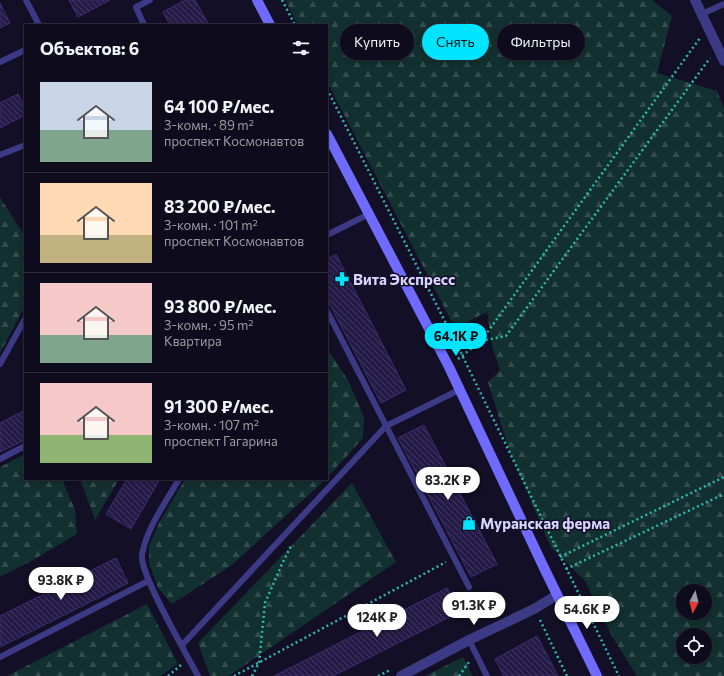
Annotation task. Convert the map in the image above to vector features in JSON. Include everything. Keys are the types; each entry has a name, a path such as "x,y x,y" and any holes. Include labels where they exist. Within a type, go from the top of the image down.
{"main road":[{"path":"257,0 269,24"},
{"path":"328,136 449,367 597,676"}],"street":[{"path":"695,0 724,61"},
{"path":"401,676 469,640 534,609 557,595"}],"lane":[{"path":"26,0 38,24"},
{"path":"144,24 136,7 150,0"},
{"path":"702,14 724,4"},
{"path":"0,62 24,50"},
{"path":"0,155 24,145"},
{"path":"328,234 369,214"},
{"path":"328,313 469,587"},
{"path":"0,364 24,321"},
{"path":"182,646 386,426 459,390"},
{"path":"0,459 24,447"},
{"path":"178,480 150,530 141,556 148,581 198,676"},
{"path":"0,657 148,581"},
{"path":"469,640 487,676"}],"path":[{"path":"282,0 294,24"},
{"path":"449,367 481,340 708,26"},
{"path":"481,340 506,336 717,48"},
{"path":"328,91 462,355 619,676"},
{"path":"560,557 724,477"},
{"path":"566,569 724,494"},
{"path":"252,676 258,663 265,603 292,543"},
{"path":"234,676 454,558"},
{"path":"534,609 567,676"},
{"path":"458,676 476,654"},
{"path":"168,676 189,658"}],"green space":[{"path":"285,0 652,0 672,16 657,73 717,91 724,108 724,676 637,676 613,638 585,581 551,547 510,453 488,382 500,370 493,350 487,312 455,328 328,84 328,24 297,24"},
{"path":"0,197 24,235 24,308 0,353"},
{"path":"328,350 348,380 364,417 363,438 328,477"},
{"path":"24,455 24,480 62,480 75,510 77,534 33,560 0,577 0,467"},
{"path":"80,480 118,480 95,520"},
{"path":"184,480 325,480 232,565 172,604 158,588 149,563 149,546 159,523"},
{"path":"352,483 396,562 229,676 210,676 198,643"},
{"path":"147,604 178,664 160,676 7,676"},
{"path":"463,657 473,676 425,676"}],"building":[{"path":"69,0 110,0 78,17"},
{"path":"185,0 195,0 208,24 169,24 163,12"},
{"path":"0,3 10,23 0,28"},
{"path":"18,94 24,106 24,116 0,128 0,103"},
{"path":"336,254 406,390 381,403 328,301 328,258"},
{"path":"24,411 24,440 0,452 0,423"},
{"path":"424,425 497,564 471,577 398,438"},
{"path":"126,480 159,480 131,529 106,514"},
{"path":"116,558 128,583 0,647 0,616"},
{"path":"447,588 459,612 333,676 274,676"},
{"path":"537,636 558,676 504,676 495,659"}],"place":[{"name":"Вита Экспресс","path":"342,279"},
{"name":"Муранская ферма","path":"469,523"}]}
